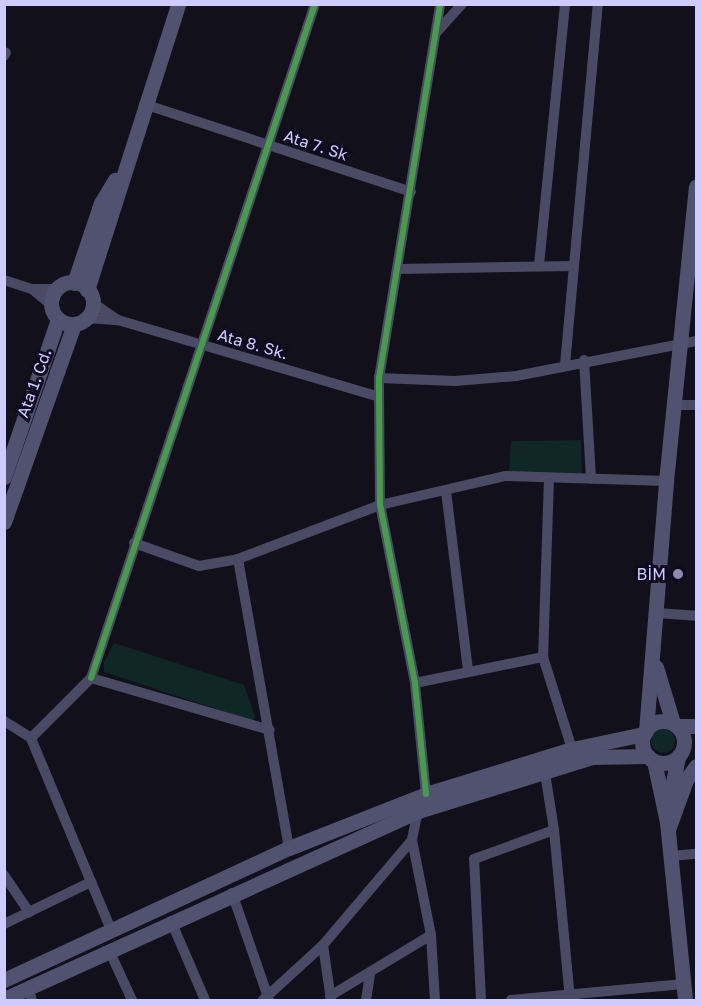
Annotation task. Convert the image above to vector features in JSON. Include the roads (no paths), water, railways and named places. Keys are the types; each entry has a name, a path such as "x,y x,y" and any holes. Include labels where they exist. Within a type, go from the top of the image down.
{"street":[{"path":"84,292 178,4"},
{"path":"31,738 91,678 315,4"},
{"path":"426,794 415,683 380,505 379,378 399,269 440,4"},
{"path":"436,33 462,4"},
{"path":"539,265 565,4"},
{"path":"565,365 598,4"},
{"name":"Ata 7. Sk","path":"144,104 411,192"},
{"path":"668,826 651,759 642,746 654,655 666,481 696,187"},
{"path":"399,269 574,266"},
{"path":"4,280 32,289 84,292 118,320"},
{"path":"32,289 50,304 58,320 118,320"},
{"path":"50,304 57,289"},
{"name":"Ata 1. Cd.","path":"4,522 8,503 80,321 84,292"},
{"name":"Ata 1. Cd.","path":"4,477 58,320"},
{"name":"Ata 8. Sk.","path":"118,320 379,397"},
{"path":"379,378 455,381 516,376 584,360 696,341"},
{"path":"584,360 591,479"},
{"path":"674,405 696,405"},
{"path":"134,543 199,566 238,559 380,505 446,492 506,476 666,481"},
{"path":"549,478 543,657 572,749"},
{"path":"446,492 468,670"},
{"path":"238,559 289,848"},
{"path":"657,613 696,616"},
{"path":"654,655 665,708 683,737 686,751 670,784 668,826 685,1000"},
{"path":"415,683 468,670 543,657"},
{"path":"91,678 270,730"},
{"path":"4,721 31,738 112,932"},
{"path":"4,980 112,932 289,848 426,794 572,749 645,732 661,721 675,725 696,726"},
{"path":"4,999 30,994 109,950 232,893 418,812 592,757 651,759 667,763 686,751"},
{"path":"668,826 686,780 696,766"},
{"path":"545,773 554,830 570,998"},
{"path":"418,812 412,840 431,934 435,1000"},
{"path":"481,1000 474,860 554,830"},
{"path":"232,893 267,999 323,945 412,840"},
{"path":"671,856 696,854"},
{"path":"4,875 28,912"},
{"path":"4,924 91,882"},
{"path":"171,921 205,1000"},
{"path":"323,945 331,998 431,934"},
{"path":"109,950 132,1000"},
{"path":"366,1000 370,975"},
{"path":"512,1000 570,998 683,984"}],"place":[{"name":"BİM","path":"678,574"}]}
